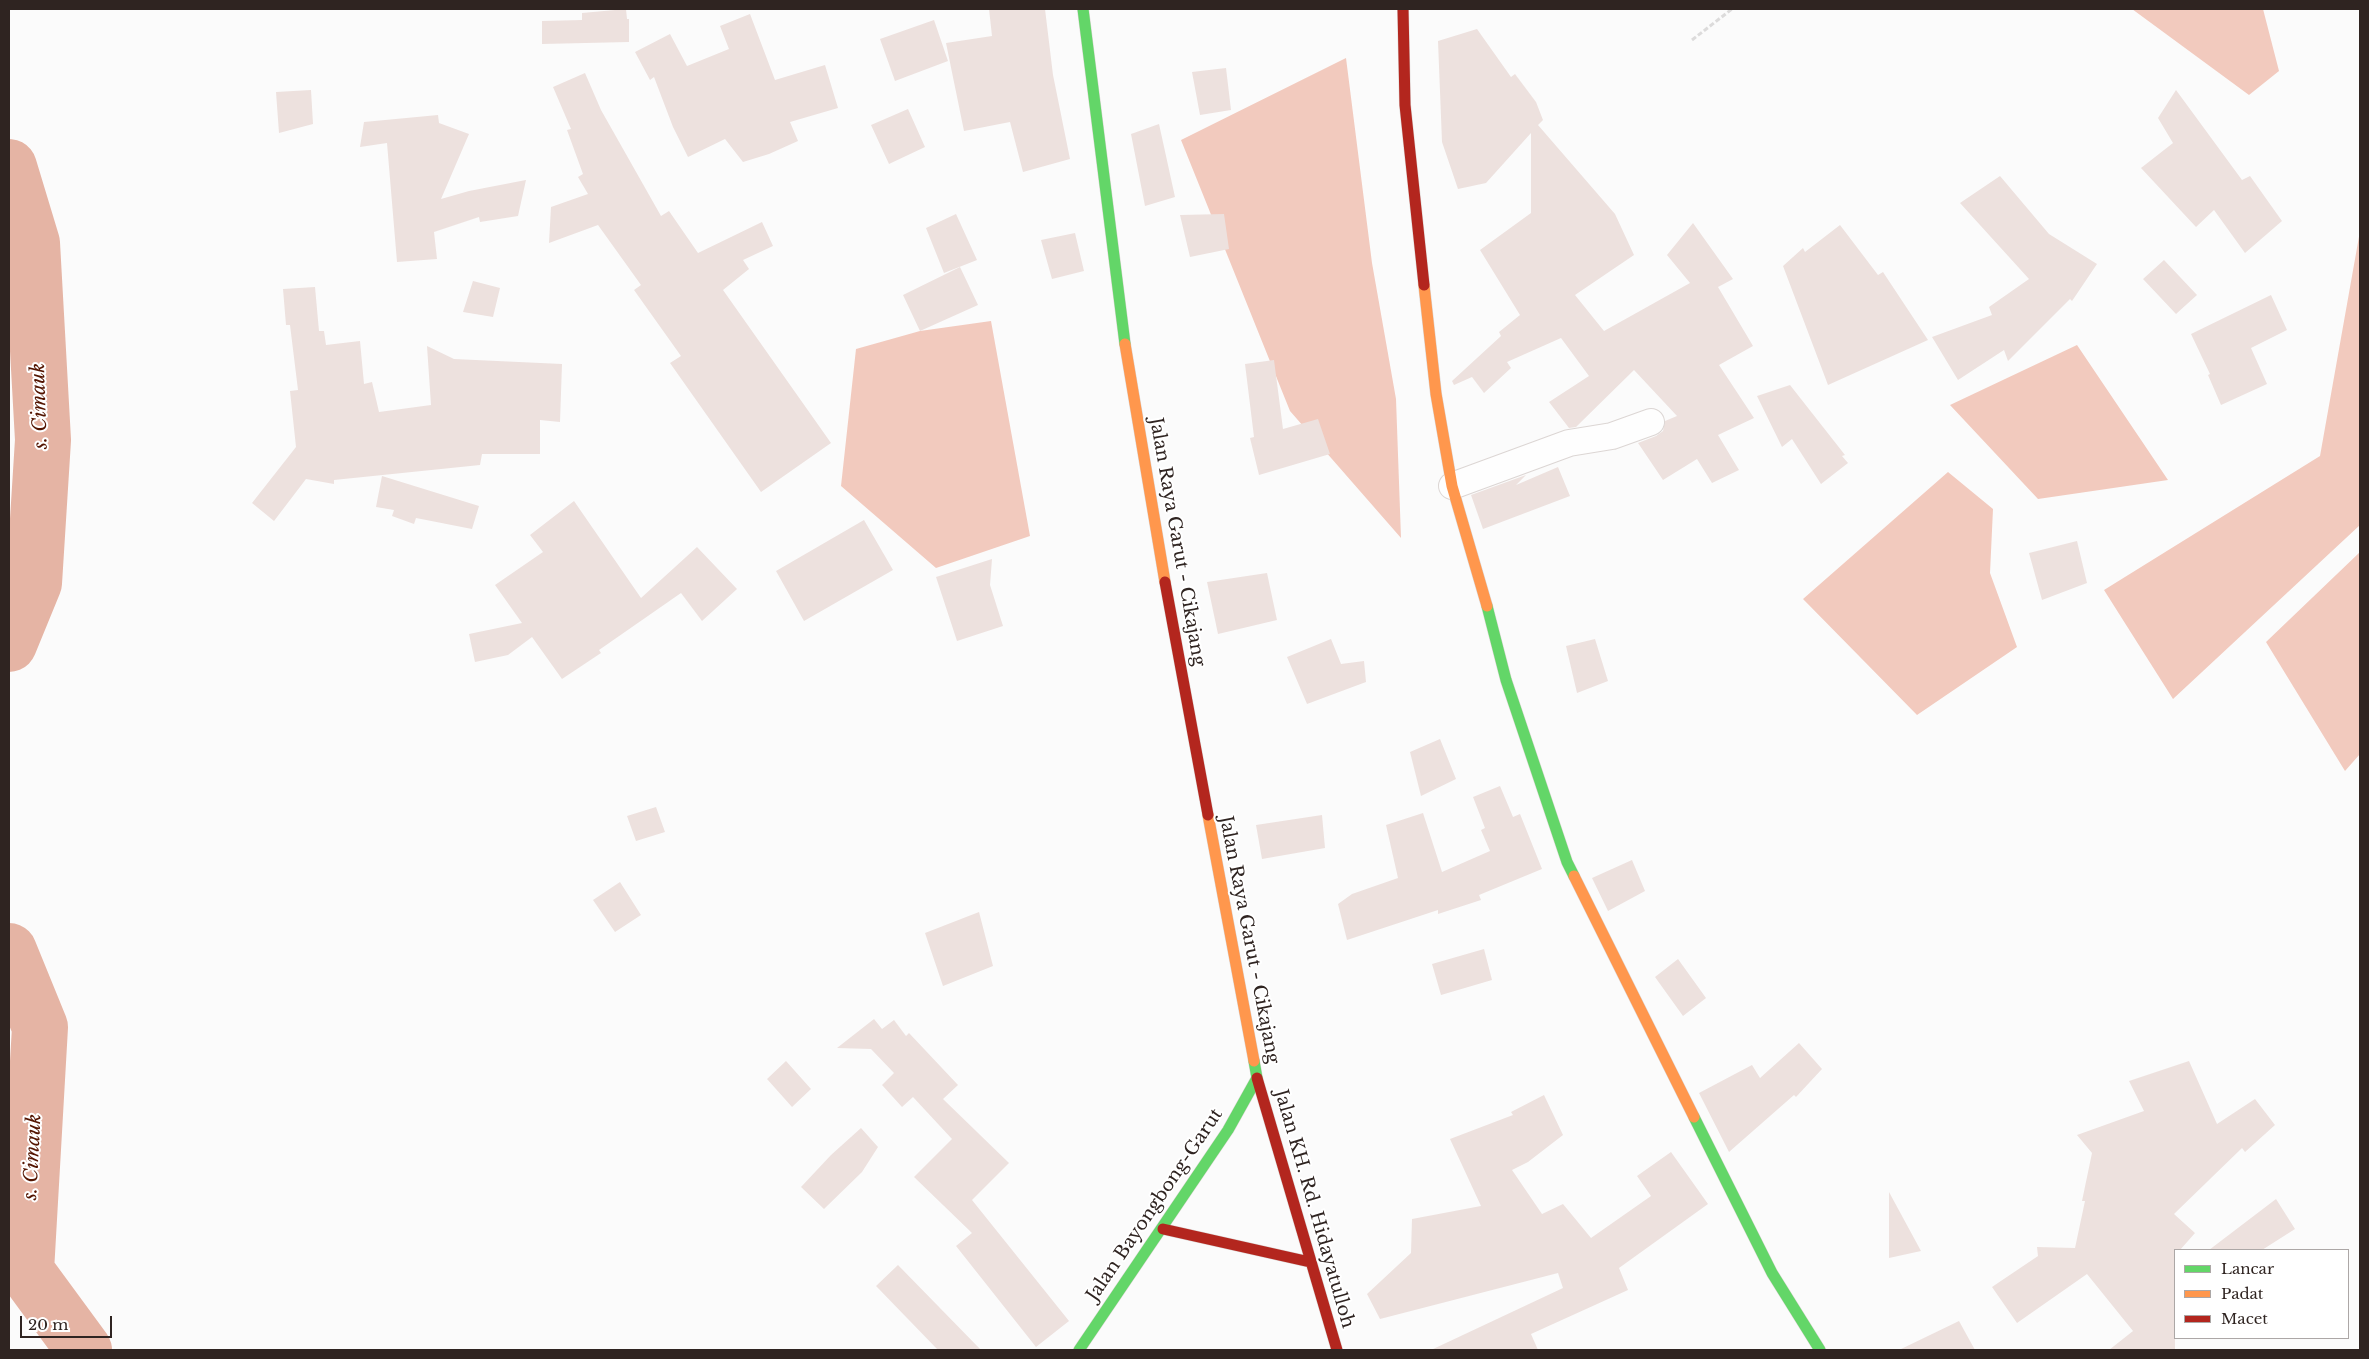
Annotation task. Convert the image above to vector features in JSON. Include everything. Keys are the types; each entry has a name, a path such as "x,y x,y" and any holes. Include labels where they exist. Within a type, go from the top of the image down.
{"main road":[{"name":"Jalan Raya Garut - Cikajang","path":"1083,9 1127,352 1155,525 1257,1078"},
{"path":"1403,9 1405,105 1436,394 1452,486 1480,580 1506,680 1567,862 1772,1274 1820,1350"},
{"name":"Jalan Bayongbong-Garut","path":"1079,1350 1164,1229 1228,1130 1257,1078"},
{"name":"Jalan KH. Rd. Hidayatulloh","path":"1257,1078 1310,1262 1338,1350"},
{"path":"1164,1229 1310,1262"}],"street":[{"path":"1452,486 1569,443 1612,436 1651,422"}],"path":[{"path":"1692,40 1732,9"}],"shaded area":[{"path":"2132,9 2263,9 2279,71 2249,95"},
{"path":"1346,58 1372,263 1396,399 1401,538 1290,411 1181,140"},
{"path":"2360,231 2360,525 2173,699 2104,590 2320,456"},
{"path":"991,321 1030,536 936,568 841,486 856,349 920,331"},
{"path":"2077,345 2168,480 2038,499 1950,405"},
{"path":"1948,472 1993,509 1990,573 2017,647 1917,715 1803,599"},
{"path":"2360,552 2360,754 2345,771 2266,642"}],"building":[{"path":"626,9 627,19 629,19 629,42 542,44 542,21 582,20 582,13"},
{"path":"989,9 1045,9 1053,75 1070,159 1023,172 1010,122 964,131 946,43 992,36"},
{"path":"750,14 775,80 825,65 838,108 790,122 798,141 769,154 743,162 725,139 688,157 673,127 654,77 650,80 635,52 670,34 687,66 729,49 720,26"},
{"path":"934,20 948,61 895,81 880,39"},
{"path":"1477,29 1511,77 1515,74 1536,102 1543,120 1538,125 1615,214 1634,255 1575,295 1604,331 1690,283 1667,255 1693,223 1733,279 1718,287 1753,346 1719,365 1754,418 1718,435 1739,470 1712,483 1697,459 1663,480 1638,443 1656,436 1663,431 1665,421 1677,416 1634,370 1576,427 1569,428 1549,402 1589,376 1561,338 1507,362 1511,368 1484,393 1472,377 1454,385 1452,381 1501,336 1499,332 1520,315 1480,250 1531,213 1531,133 1486,183 1458,189 1442,142 1438,41"},
{"path":"1226,68 1231,110 1200,115 1192,72"},
{"path":"585,73 601,110 661,216 669,211 698,253 762,222 773,246 743,260 749,269 723,290 831,443 761,492 670,363 681,356 634,290 641,285 598,225 549,243 551,207 588,194 578,177 583,174 567,130 571,129 553,87"},
{"path":"311,90 313,124 279,133 276,92"},
{"path":"2176,90 2242,180 2250,176 2282,221 2245,253 2214,210 2196,227 2141,168 2173,143 2158,118"},
{"path":"908,109 925,147 889,164 871,125"},
{"path":"438,115 439,123 469,134 441,199 469,191 526,180 518,216 480,222 479,217 434,232 437,259 397,262 387,143 360,147 364,122"},
{"path":"1159,124 1175,197 1145,206 1131,134"},
{"path":"2000,176 2049,234 2097,264 2072,301 2070,299 2008,361 2004,350 1958,380 1932,337 1992,315 1989,307 2029,279 1960,203"},
{"path":"956,214 977,260 944,273 926,228"},
{"path":"1224,214 1229,249 1190,257 1180,215"},
{"path":"1840,225 1878,275 1883,272 1928,340 1828,385 1783,266 1803,248 1805,252"},
{"path":"1075,233 1084,271 1052,279 1041,240"},
{"path":"2164,260 2197,295 2176,314 2143,279"},
{"path":"960,267 978,305 920,331 903,295"},
{"path":"473,281 500,288 493,317 463,312"},
{"path":"315,287 319,331 324,331 326,345 360,341 364,384 372,382 379,412 431,405 427,346 454,359 562,364 560,422 540,420 540,454 482,454 480,465 334,480 334,484 306,479 274,521 252,503 296,447 290,391 298,390 290,325 286,325 283,289"},
{"path":"2271,295 2287,330 2251,348 2267,384 2221,405 2208,375 2210,374 2191,334"},
{"path":"1274,360 1283,429 1318,419 1330,454 1259,475 1250,438 1254,437 1245,364"},
{"path":"1790,385 1845,455 1842,456 1848,463 1821,484 1792,439 1782,447 1757,396"},
{"path":"1558,467 1570,496 1483,529 1471,495 1526,475 1516,485"},
{"path":"382,476 479,506 472,529 416,518 414,524 392,516 394,510 376,507"},
{"path":"574,501 641,598 697,547 737,589 702,621 681,593 599,650 601,653 562,679 532,637 508,655 475,662 469,634 522,623 495,585 543,552 530,535"},
{"path":"864,520 893,570 804,621 776,571"},
{"path":"2077,541 2087,583 2042,600 2029,553"},
{"path":"992,559 990,585 1003,626 957,641 936,577"},
{"path":"1267,573 1277,620 1218,634 1207,582"},
{"path":"1331,639 1341,664 1364,661 1366,682 1307,704 1287,657"},
{"path":"1595,639 1608,681 1577,693 1566,646"},
{"path":"1440,739 1456,779 1421,796 1410,752"},
{"path":"1500,786 1513,817 1520,814 1542,869 1479,895 1481,900 1438,914 1438,910 1347,940 1338,904 1352,894 1398,878 1386,825 1423,813 1442,872 1490,851 1481,830 1485,828 1473,797"},
{"path":"656,807 665,832 636,841 627,816"},
{"path":"1322,815 1325,848 1262,859 1256,825"},
{"path":"1632,860 1645,891 1608,911 1592,878"},
{"path":"620,882 641,915 615,932 593,900"},
{"path":"979,912 993,966 943,986 925,933"},
{"path":"1484,949 1492,980 1441,995 1432,964"},
{"path":"1678,959 1706,998 1683,1016 1655,977"},
{"path":"874,1019 882,1029 894,1020 906,1036 909,1033 958,1085 943,1099 1009,1163 972,1200 1069,1321 1036,1347 956,1246 972,1233 914,1177 952,1139 913,1097 902,1107 882,1085 894,1073 871,1049 837,1048"},
{"path":"1799,1043 1822,1069 1796,1097 1794,1095 1729,1152 1699,1093 1752,1065 1760,1078"},
{"path":"786,1061 811,1089 792,1107 767,1079"},
{"path":"2189,1061 2217,1124 2255,1099 2275,1125 2245,1152 2242,1148 2174,1214 2195,1233 2181,1249 2174,1249 2175,1350 2109,1350 2133,1331 2087,1274 2017,1323 1992,1287 2038,1256 2037,1247 2075,1248 2085,1201 2082,1201 2092,1153 2077,1135 2144,1111 2129,1081"},
{"path":"1544,1095 1563,1135 1528,1162 1512,1170 1542,1214 1563,1204 1591,1238 1651,1196 1637,1176 1671,1152 1708,1204 1619,1268 1628,1290 1531,1334 1538,1350 1431,1350 1563,1288 1558,1273 1380,1319 1367,1294 1411,1253 1412,1219 1481,1206 1450,1139 1513,1115 1511,1112"},
{"path":"861,1128 878,1147 862,1172 824,1209 801,1187 831,1155"},
{"path":"1889,1192 1921,1251 1889,1258"},
{"path":"2276,1199 2295,1229 2264,1249 2210,1249"},
{"path":"898,1265 981,1350 938,1350 876,1286"},
{"path":"1959,1321 1975,1350 1899,1350"}],"waterway":[{"name":"s. Cimauk","path":"9,167 32,243 43,440 34,583 9,644"},
{"name":"s. Cimauk","path":"9,951 40,1027 26,1271 84,1350"}],"traffic: fast":[{"path":"1083,9 1125,344"},
{"path":"1487,606 1506,680 1567,862 1574,876"},
{"path":"1079,1350 1228,1130 1257,1078 1254,1061"},
{"path":"1694,1117 1772,1273 1820,1350"}],"traffic: slow":[{"path":"1424,285 1436,394 1452,486 1487,606"},
{"path":"1125,344 1165,582"},
{"path":"1208,815 1254,1061"},
{"path":"1574,876 1694,1117"}],"traffic: jam":[{"path":"1403,9 1405,105 1424,285"},
{"path":"1165,582 1208,815"},
{"path":"1257,1078 1337,1350"},
{"path":"1163,1229 1310,1262"}]}
